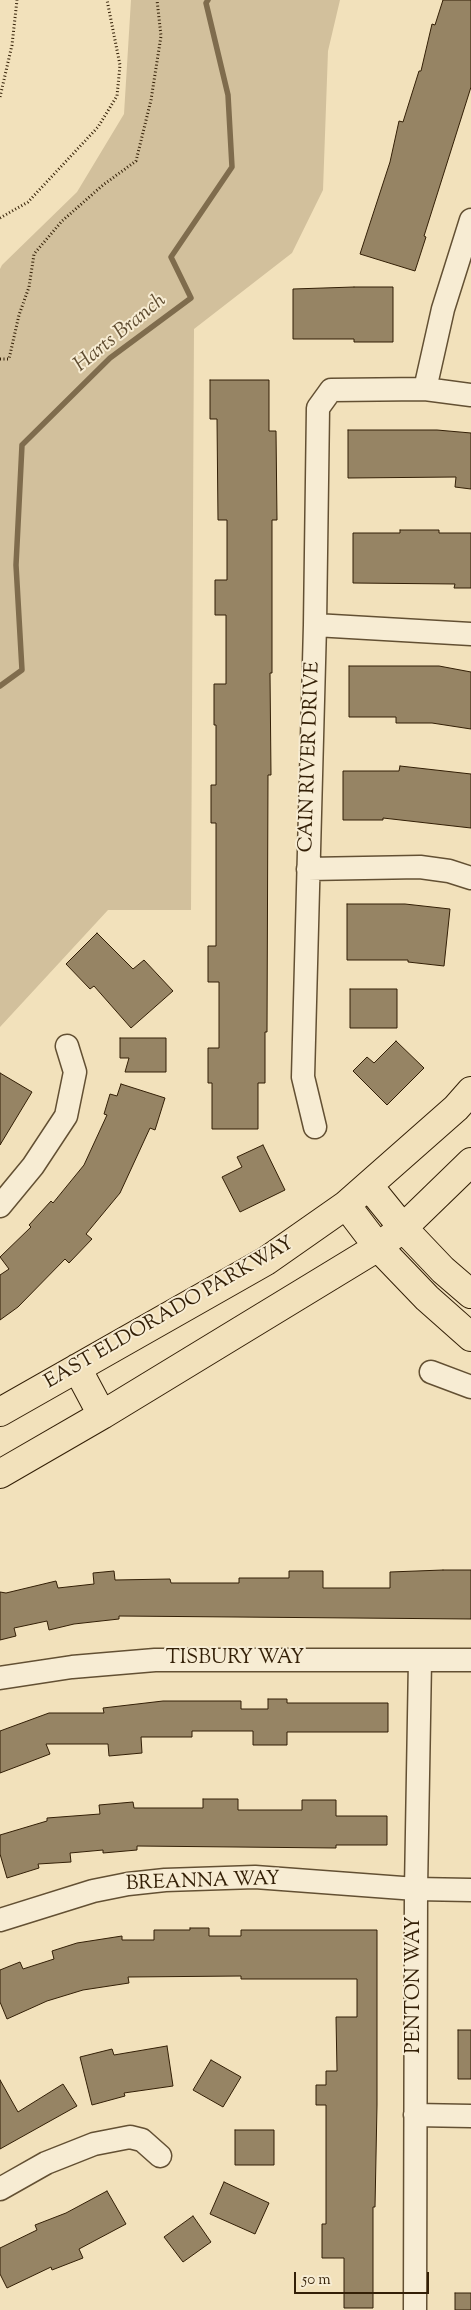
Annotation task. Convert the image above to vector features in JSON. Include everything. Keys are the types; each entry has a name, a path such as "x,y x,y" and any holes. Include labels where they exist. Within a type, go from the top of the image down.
{"main road":[{"name":"EAST ELDORADO PARKWAY","path":"0,1412 266,1261 346,1205 369,1186 456,1108 471,1091"},
{"path":"0,1474 102,1416 378,1247 403,1228 471,1162"},
{"path":"369,1186 403,1228 443,1270 471,1294"},
{"path":"346,1205 378,1247 427,1298 471,1337"},
{"path":"77,1368 102,1416"}],"street":[{"path":"471,220 443,309 425,389 471,395"},
{"name":"CAIN RIVER DRIVE","path":"315,1127 303,1077 315,625 318,408 331,390 425,389"},
{"path":"315,625 471,634"},
{"path":"308,869 420,867 449,871 471,878"},
{"path":"0,1206 33,1166 66,1116 75,1072 67,1046"},
{"path":"431,1372 471,1387"},
{"name":"TISBURY WAY","path":"0,1678 72,1667 163,1659 471,1660"},
{"name":"PENTON WAY","path":"414,2310 416,1889 420,1660"},
{"name":"BREANNA WAY","path":"0,1920 93,1891 128,1884 165,1880 255,1877 416,1889 471,1890"},
{"path":"414,2115 471,2116"},
{"path":"0,2189 46,2163 94,2144 130,2137 142,2140 160,2156"}],"path":[{"path":"0,97 12,45 17,0"},
{"path":"0,218 28,202 98,127 116,96 120,65 107,0"},
{"path":"0,359 9,360 19,315 29,287 34,254 62,221 103,185 136,161 151,100 161,36 157,0"}],"shaded area":[{"path":"131,0 340,0 328,51 323,190 292,253 194,329 191,910 108,910 0,1027 0,269 77,192 124,114"}],"building":[{"path":"443,0 471,0 471,87 424,236 426,237 415,271 360,254 390,162 399,121 403,122 419,71 421,71 432,24 435,25"},
{"path":"393,287 393,342 354,342 354,339 293,339 293,289"},
{"path":"210,380 269,380 269,431 276,431 277,520 272,520 271,775 268,775 267,1032 265,1032 265,1083 258,1083 258,1129 212,1129 212,1083 208,1083 208,1048 219,1048 219,982 208,982 208,946 216,946 216,823 211,823 211,785 216,785 214,684 226,684 226,615 215,615 215,580 227,580 227,520 218,520 217,419 210,419"},
{"path":"348,430 437,430 471,433 471,489 455,487 456,477 348,478"},
{"path":"400,530 439,530 439,533 471,533 471,588 454,588 455,584 353,583 353,533 400,533"},
{"path":"349,666 439,666 471,672 471,729 432,723 396,723 396,717 349,717"},
{"path":"400,766 471,774 471,828 383,818 383,820 343,820 343,771 399,771"},
{"path":"347,904 405,904 450,909 444,966 408,962 408,960 347,960"},
{"path":"97,933 133,969 144,960 173,991 131,1028 94,986 90,989 66,964"},
{"path":"350,989 397,989 397,1028 350,1028"},
{"path":"120,1038 166,1038 166,1072 125,1072 129,1058 120,1058"},
{"path":"396,1041 424,1068 387,1105 353,1071 367,1057 374,1063"},
{"path":"0,1073 32,1092 0,1145"},
{"path":"121,1084 165,1098 155,1130 150,1128 120,1193 86,1234 92,1239 69,1263 65,1259 18,1307 0,1320 0,1275 9,1269 0,1257 31,1227 29,1225 51,1201 53,1203 84,1165 107,1115 104,1114 110,1094 117,1096"},
{"path":"263,1145 285,1190 240,1212 222,1177 242,1167 237,1157"},
{"path":"471,1570 471,1619 119,1616 119,1619 74,1624 49,1630 47,1621 14,1628 16,1636 0,1640 0,1592 6,1593 56,1581 58,1588 94,1584 93,1573 114,1571 115,1580 170,1579 171,1583 239,1583 239,1578 289,1578 289,1571 323,1571 323,1588 390,1588 390,1572"},
{"path":"268,1699 287,1699 287,1703 388,1703 388,1732 287,1732 287,1745 253,1745 253,1731 192,1731 192,1737 141,1737 142,1753 109,1756 108,1744 46,1744 50,1754 0,1773 0,1731 49,1713 104,1713 103,1708 163,1701 241,1701 241,1709 268,1709"},
{"path":"203,1799 238,1799 238,1810 302,1810 302,1800 336,1800 336,1816 387,1816 387,1845 336,1845 336,1848 137,1846 137,1850 103,1853 103,1850 70,1853 71,1862 38,1864 39,1868 7,1878 0,1854 0,1835 47,1821 47,1818 100,1814 99,1805 133,1802 134,1808 203,1808"},
{"path":"190,1928 209,1928 209,1936 241,1936 241,1930 377,1930 377,2105 375,2207 373,2207 373,2308 344,2308 344,2258 322,2258 322,2224 326,2224 326,2105 316,2105 316,2085 326,2085 326,2071 337,2071 336,2017 357,2017 357,1979 241,1979 241,1976 128,1977 129,1983 83,1990 47,2001 7,2019 0,2002 0,1970 20,1962 23,1969 54,1959 52,1951 77,1943 122,1936 122,1940 154,1940 154,1930 190,1930"},
{"path":"458,2030 471,2030 471,2079 458,2079"},
{"path":"167,2046 173,2086 124,2093 125,2096 92,2105 80,2057 112,2049 114,2055"},
{"path":"211,2060 241,2077 223,2107 193,2090"},
{"path":"0,2080 18,2112 63,2084 77,2106 0,2149"},
{"path":"235,2130 274,2130 274,2165 235,2165"},
{"path":"224,2182 269,2203 255,2234 210,2214"},
{"path":"107,2191 126,2224 79,2249 83,2258 52,2270 51,2267 7,2288 0,2274 0,2248 37,2230 35,2225 66,2213"},
{"path":"193,2216 211,2242 183,2262 164,2237"},
{"path":"455,2293 471,2293 471,2310 455,2310"}],"waterway":[{"name":"Harts Branch","path":"0,686 22,670 16,565 22,445 110,358 191,298 171,257 232,167 228,95 206,3 208,0"}]}
